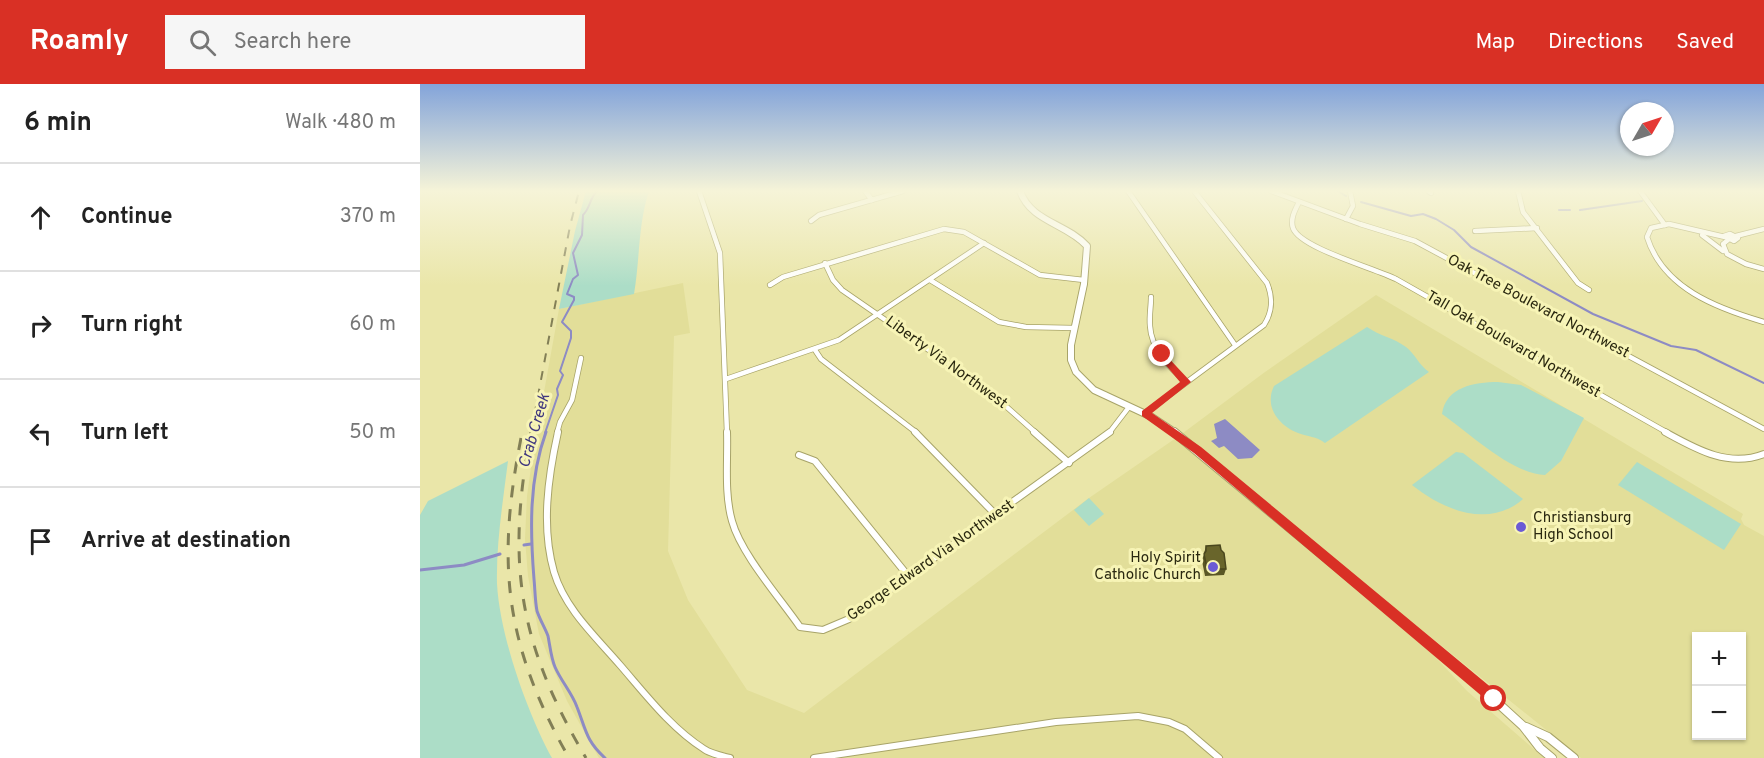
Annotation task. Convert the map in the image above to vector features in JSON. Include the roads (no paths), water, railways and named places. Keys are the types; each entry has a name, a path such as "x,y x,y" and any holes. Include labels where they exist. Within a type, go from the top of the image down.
{"street":[{"name":"George Edward Via Northwest","path":"709,222 720,254 729,502 732,522 747,554 800,627 810,630 835,627 1069,463 1111,431 1129,407"},
{"path":"1052,222 1083,241 1088,253 1071,355 1079,377 1094,391 1145,413 1197,450 1466,674 1523,726 1540,748 1552,758"},
{"path":"1150,222 1235,345"},
{"path":"1145,413 1264,325 1269,318 1273,302 1272,292 1219,222"},
{"name":"Tall Oak Boulevard Northwest","path":"1291,222 1299,237 1309,245 1356,261 1399,280 1696,449 1731,459 1752,459 1764,454"},
{"name":"Oak Tree Boulevard Northwest","path":"1358,222 1401,235 1426,246 1764,429"},
{"path":"1532,222 1578,283 1589,290"},
{"path":"1727,238 1712,237 1679,226 1665,225 1651,228 1647,237 1653,255 1670,276 1708,301 1764,322"},
{"path":"1474,231 1537,228"},
{"path":"1727,254 1723,244 1730,234 1736,237 1764,228"},
{"path":"770,285 783,277 944,229 964,232 1041,275 1084,280"},
{"path":"1698,232 1727,254 1746,264 1764,269"},
{"path":"726,379 839,340 984,243"},
{"name":"Liberty Via Northwest","path":"825,264 837,285 991,393 1069,463"},
{"path":"930,280 999,322 1026,327 1074,328"},
{"path":"1151,297 1150,330 1154,341 1171,368 1186,382"},
{"path":"815,350 821,359 903,421 930,445 996,515"},
{"path":"581,358 572,400 560,422 548,476 549,550 555,575 574,612 656,707 680,731 706,751 730,758"},
{"path":"799,455 815,461 909,577"},
{"path":"814,758 1056,723 1138,716 1169,722 1185,729 1220,758"},
{"path":"1523,726 1548,737 1574,758"}],"water":[{"path":"1225,419 1260,450 1252,458 1238,459 1224,446 1219,448 1211,441 1217,438 1214,424"}],"waterway":[{"name":"Crab Creek","path":"545,433 558,395 557,389 563,375 560,371 571,338 571,331 562,322 574,300 574,297 567,294 573,279 578,275 573,253 582,235 583,222"},
{"path":"1442,222 1454,230 1471,247 1593,314 1671,346 1696,350 1764,383"},
{"name":"Crab Creek","path":"546,432 536,468 532,504 537,611 548,636 555,667 575,702 590,740 605,758"},
{"name":"Crab Creek","path":"524,545 531,544"},
{"path":"420,570 464,565 500,554"}],"railway":[{"path":"531,433 571,222"},
{"path":"531,432 519,522 519,562 524,601 532,639 545,677 586,758"},
{"path":"521,438 509,526 508,565 512,603 519,641 531,678 569,758"}],"place":[{"name":"Christiansburg High School","path":"1521,527"},
{"name":"Holy Spirit Catholic Church","path":"1213,567"}]}
